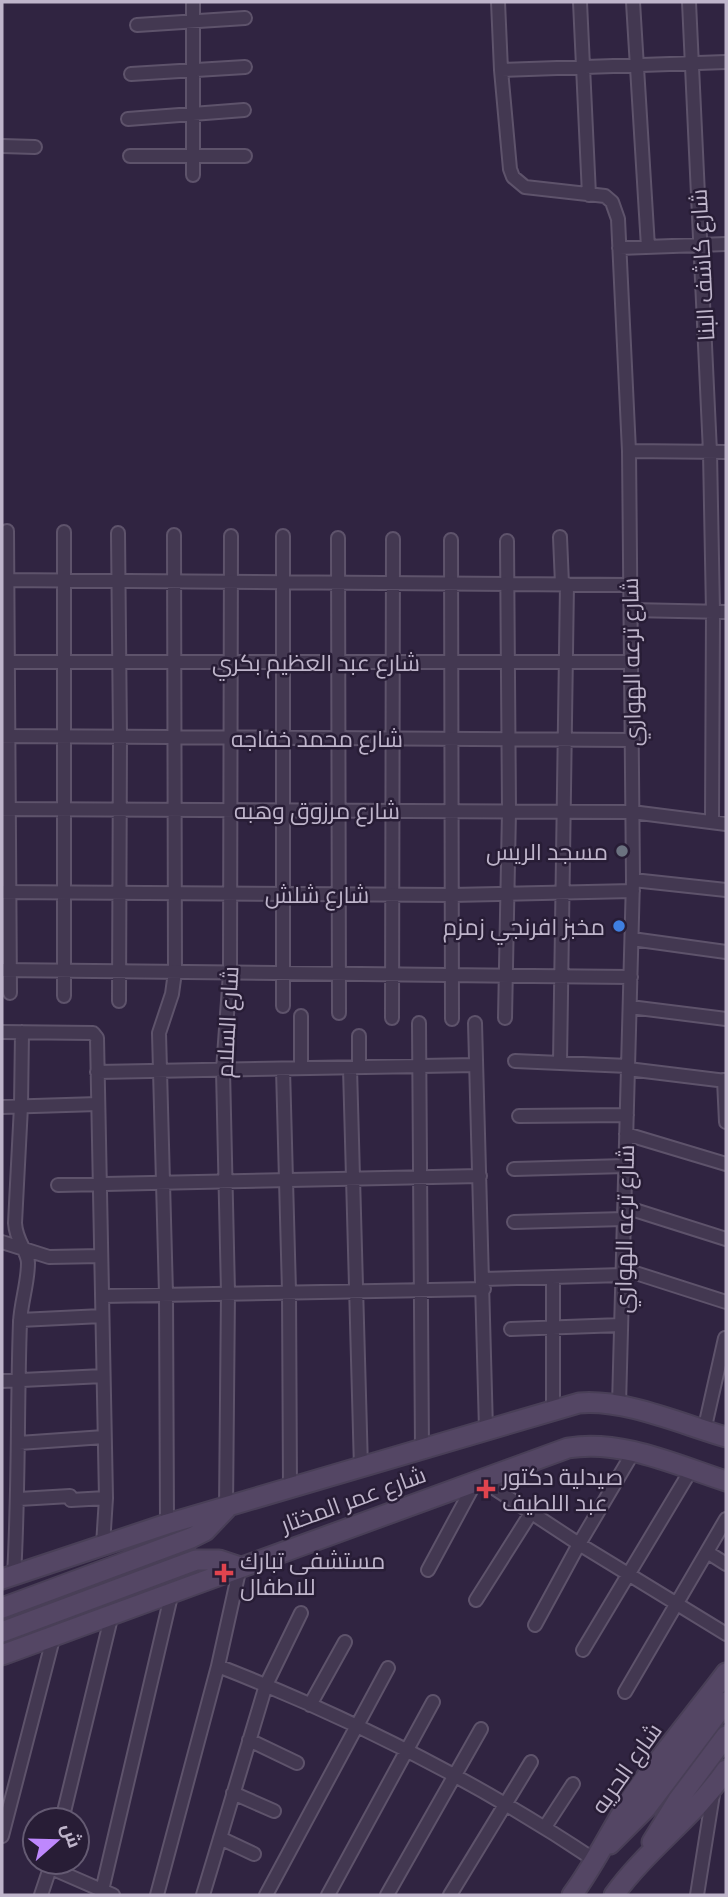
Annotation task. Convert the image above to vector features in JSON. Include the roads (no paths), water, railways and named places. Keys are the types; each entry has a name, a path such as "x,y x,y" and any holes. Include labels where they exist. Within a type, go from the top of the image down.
{"main road":[{"name":"شارع عمر المختار","path":"8,1577 167,1524 290,1490 553,1410 592,1402 619,1405 726,1437"},
{"name":"شارع عمر المختار","path":"2,1655 568,1448 600,1445 634,1451 726,1481"},
{"path":"2,1608 191,1538 205,1531 226,1508"},
{"path":"2,1632 195,1560 219,1560 240,1567"},
{"name":"شارع الحريه","path":"572,1895 599,1856 635,1793 726,1673"},
{"path":"599,1856 646,1808 726,1702"},
{"path":"614,1895 641,1861 665,1820 726,1736"},
{"path":"641,1861 682,1824 726,1770"}],"street":[{"path":"193,2 193,175"},
{"name":"شارع ترعه الهواري","path":"498,2 501,70 513,177 526,187 605,196 616,210 629,451 633,740 632,939 619,1405"},
{"path":"580,2 589,195"},
{"path":"634,2 648,247"},
{"name":"شارع كاشف البنا","path":"689,2 720,612 712,822"},
{"path":"137,25 245,18"},
{"path":"501,70 726,62"},
{"path":"131,74 245,67"},
{"path":"128,119 244,110"},
{"path":"2,146 35,147"},
{"path":"130,156 245,156"},
{"path":"619,248 726,244"},
{"path":"629,451 726,452"},
{"path":"7,531 4,580 6,970 10,993"},
{"path":"64,532 64,996"},
{"path":"118,533 119,1001"},
{"path":"167,1524 166,1294 159,1033 172,994 175,972 174,535"},
{"name":"شارع السلام","path":"226,1508 228,1292 223,1070 230,973 231,536"},
{"path":"283,536 283,1006"},
{"path":"560,537 566,662 560,1063"},
{"path":"338,538 339,1013"},
{"path":"393,538 393,1018"},
{"path":"451,540 452,1018"},
{"path":"505,1018 509,811 507,541"},
{"path":"4,580 630,585"},
{"path":"631,610 720,612"},
{"name":"شارع عبد العظيم بكري","path":"5,662 631,662"},
{"name":"شارع محمد خفاجه","path":"5,736 633,740"},
{"name":"شارع مرزوق وهبه","path":"5,809 632,812 726,824"},
{"name":"شارع شلش","path":"6,892 452,895 562,892 633,885 726,890"},
{"path":"632,939 726,952"},
{"path":"6,970 631,977"},
{"path":"630,1007 726,1019"},
{"path":"301,1016 301,1068"},
{"path":"419,1023 423,1289 422,1450"},
{"path":"475,1023 486,1430"},
{"path":"2,1032 95,1034 106,1498 103,1545"},
{"path":"8,1577 19,1499 20,1320 28,1265 17,1239 15,1223 22,1032"},
{"path":"359,1035 355,1067 353,1178 361,1468"},
{"path":"515,1061 628,1068 725,1080 726,1122"},
{"path":"97,1072 477,1065"},
{"path":"283,1069 289,1291 290,1490"},
{"path":"2,1107 98,1104"},
{"path":"519,1116 627,1115"},
{"path":"626,1133 726,1164"},
{"path":"514,1169 626,1166"},
{"path":"58,1185 480,1176"},
{"path":"514,1222 624,1213 726,1239"},
{"path":"2,1242 49,1257 101,1256"},
{"path":"102,1296 423,1289 623,1272 726,1302"},
{"path":"553,1277 553,1410"},
{"path":"20,1320 102,1316"},
{"path":"511,1329 621,1325"},
{"path":"704,1431 725,1338"},
{"path":"2,1381 103,1376"},
{"path":"19,1443 104,1437"},
{"path":"535,1625 634,1451"},
{"path":"583,1650 691,1470"},
{"path":"428,1570 478,1480 726,1634"},
{"path":"19,1499 70,1496 71,1500 106,1498"},
{"path":"476,1600 531,1513"},
{"path":"625,1692 726,1519"},
{"path":"707,1552 726,1564"},
{"path":"157,1895 218,1666 240,1567"},
{"path":"71,1876 105,1894 172,1592"},
{"path":"203,1895 265,1685 301,1613"},
{"path":"65,1806 112,1614"},
{"path":"2,1836 54,1636"},
{"path":"310,1706 345,1642"},
{"path":"218,1666 407,1749 599,1856"},
{"path":"267,1895 388,1668"},
{"path":"328,1895 433,1702"},
{"path":"387,1895 481,1728"},
{"path":"249,1740 297,1763"},
{"path":"450,1895 531,1762"},
{"path":"545,1827 573,1784"},
{"path":"697,1895 714,1788"},
{"path":"233,1793 274,1811"},
{"path":"220,1838 254,1854"},
{"path":"41,1895 47,1876"}],"place":[{"name":"مسجد الريس","path":"622,851"},
{"name":"مخبز افرنجي زمزم","path":"619,926"},
{"name":"صيدلية دكتور عبد اللطيف","path":"486,1489"},
{"name":"مستشفى تبارك للاطفال","path":"224,1573"}]}
